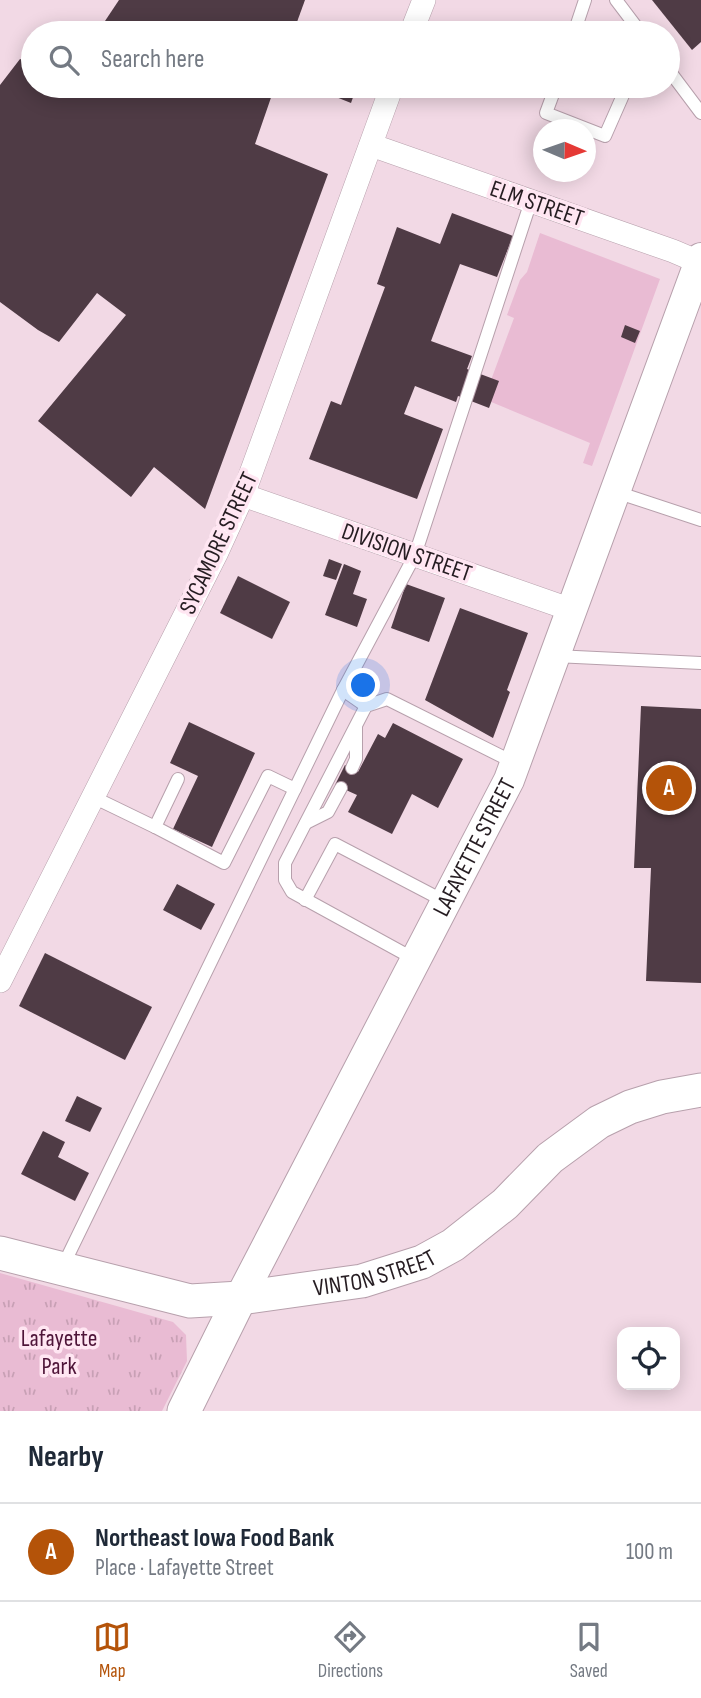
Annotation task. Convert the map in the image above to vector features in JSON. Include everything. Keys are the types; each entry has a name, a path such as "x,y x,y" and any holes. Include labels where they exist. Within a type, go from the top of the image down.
{"main road":[{"name":"VINTON STREET","path":"0,1253 190,1301 240,1298 362,1281 422,1262 453,1245 481,1225 550,1158 599,1122 641,1104 701,1090"},
{"name":"LAFAYETTE STREET","path":"184,1411 240,1298"}],"street":[{"path":"416,21 424,0"},
{"name":"SYCAMORE STREET","path":"0,981 217,552 243,495 388,98"},
{"name":"ELM STREET","path":"371,145 700,261"},
{"name":"LAFAYETTE STREET","path":"240,1298 509,780 700,261"},
{"name":"DIVISION STREET","path":"243,495 572,610"}],"lane":[{"path":"578,21 585,0"},
{"path":"616,0 632,21"},
{"path":"680,85 701,113"},
{"path":"552,98 546,113 606,136 622,98"},
{"path":"61,1269 343,690 415,555 531,201"},
{"path":"616,492 701,520"},
{"path":"555,656 701,663"},
{"path":"343,690 366,706"},
{"path":"417,960 292,892 285,880 285,863 366,706 387,699 515,763"},
{"path":"352,768 356,760 356,723"},
{"path":"93,797 225,863 268,776 295,789"},
{"path":"155,827 178,779"},
{"path":"306,824 328,812 341,788"},
{"path":"305,900 335,844 446,903"}],"green space":[{"path":"540,233 660,279 592,466 583,463 590,443 484,399 514,318 507,315 520,280 527,272"},
{"name":"Lafayette Park","path":"0,1273 173,1322 186,1335 187,1361 162,1411 0,1411"}],"building":[{"path":"119,0 305,0 297,21 105,21"},
{"path":"652,0 701,0 701,42 692,50 680,35 680,21 669,21"},
{"path":"20,59 21,98 271,98 255,144 328,174 205,509 154,467 131,497 38,421 126,315 97,293 59,342 0,302 0,85"},
{"path":"338,98 353,98 351,103"},
{"path":"452,213 513,236 497,277 460,264 431,341 472,356 467,369 499,381 489,408 458,396 456,402 415,386 404,414 443,429 417,499 309,459 331,401 341,405 385,287 377,284 397,227 440,244"},
{"path":"625,325 640,331 635,343 621,337"},
{"path":"329,559 342,564 336,580 323,576"},
{"path":"344,564 361,571 353,594 367,599 357,627 325,615"},
{"path":"238,576 290,602 272,639 220,613"},
{"path":"406,584 445,598 429,642 391,628"},
{"path":"460,608 528,633 493,738 425,700"},
{"path":"641,706 701,709 701,983 646,981 651,868 634,868"},
{"path":"189,722 255,753 212,847 173,829 198,776 170,763"},
{"path":"393,723 463,759 438,808 412,794 392,834 348,812 357,795 335,785 345,765 358,772 378,734 385,738"},
{"path":"177,884 215,904 201,930 163,910"},
{"path":"45,953 152,1007 125,1060 19,1006"},
{"path":"77,1096 102,1108 90,1132 65,1121"},
{"path":"43,1131 65,1142 58,1157 89,1173 75,1201 21,1174"}],"place":[{"name":"Northeast Iowa Food Bank","path":"669,788"}]}
